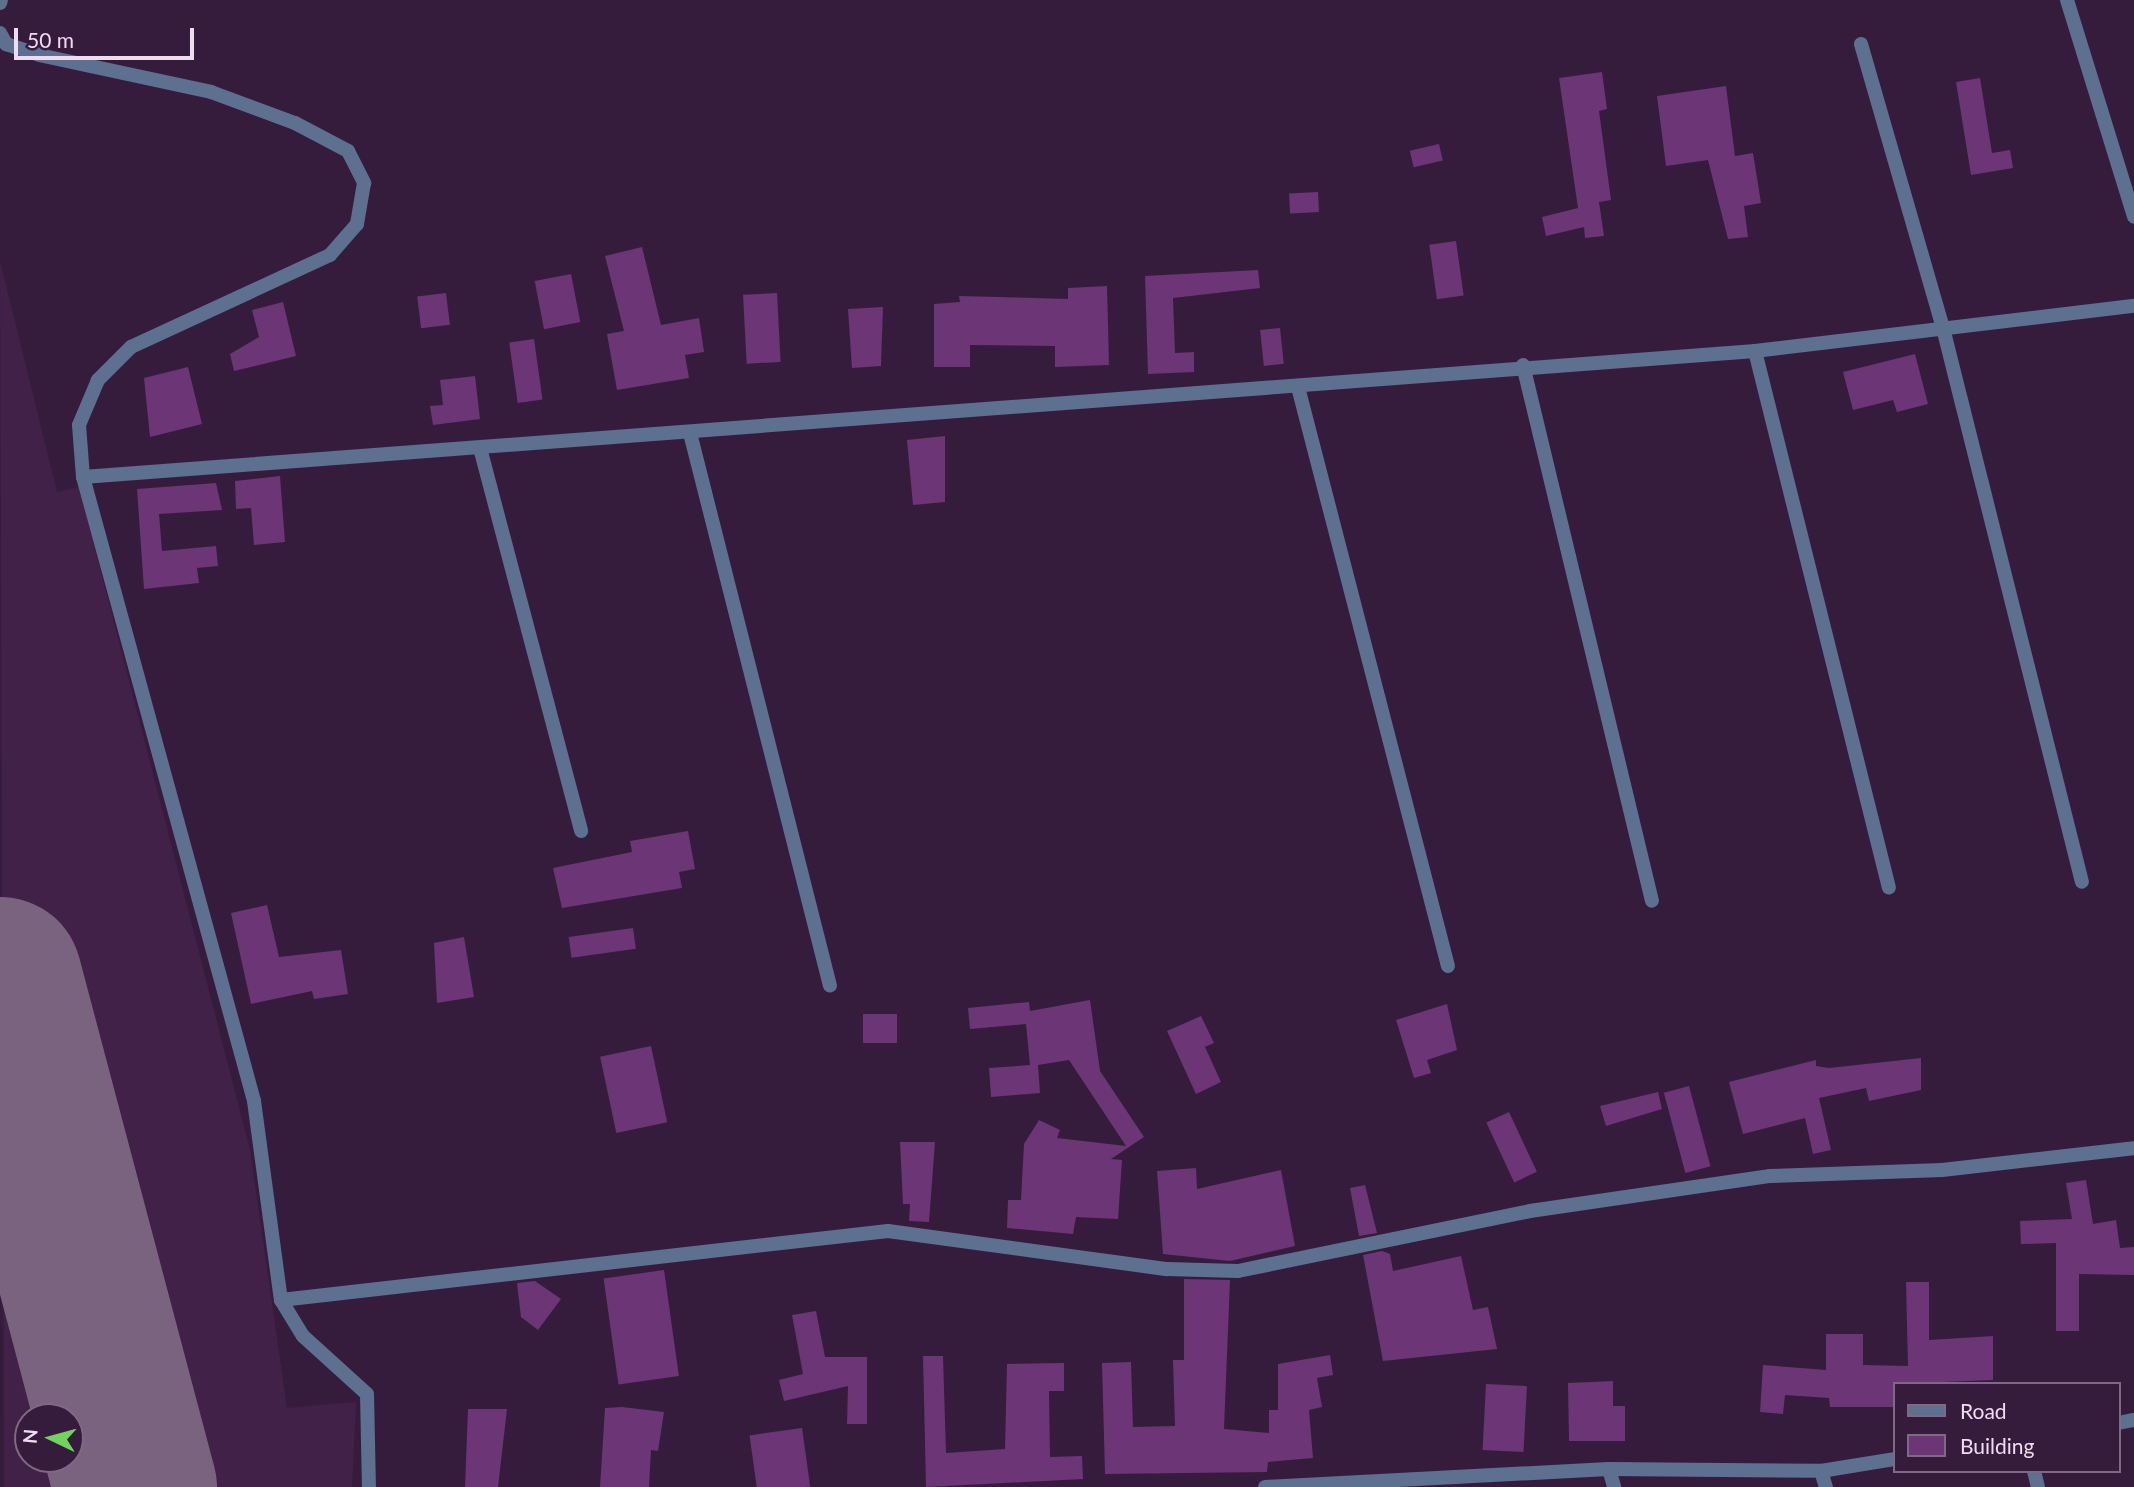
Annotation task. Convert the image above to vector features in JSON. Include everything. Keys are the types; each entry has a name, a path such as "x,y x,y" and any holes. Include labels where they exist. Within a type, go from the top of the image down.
{"street":[{"path":"2067,0 2134,217"},
{"path":"0,33 6,44 39,55 211,92 295,123 348,150 364,184 357,224 330,255 131,347 98,380 79,425 83,477 254,1101 281,1300 303,1336 367,1394 369,1487"},
{"path":"1861,44 1942,324 2082,882"},
{"path":"83,477 1298,387 1523,365 1755,351 1942,324 2134,306"},
{"path":"1755,351 1889,888"},
{"path":"1523,365 1652,901"},
{"path":"1298,387 1448,966"},
{"path":"690,433 830,986"},
{"path":"480,448 581,831"},
{"path":"281,1300 888,1231 1167,1269 1238,1271 1531,1211 1770,1176 1942,1170 2134,1148"},
{"path":"1265,1487 1609,1469 1821,1471 1892,1459"},
{"path":"1609,1469 1614,1487"},
{"path":"1821,1471 1825,1487"}],"shaded area":[{"path":"0,261 57,492 79,487 250,1150 287,1408 356,1402 352,1487 4,1487"}],"building":[{"path":"1602,72 1607,109 1599,111 1611,200 1599,202 1604,236 1585,238 1584,227 1546,236 1542,217 1578,208 1559,78"},
{"path":"1980,78 1992,153 2010,150 2013,168 1971,175 1956,82"},
{"path":"1726,86 1735,156 1753,153 1761,203 1744,206 1748,237 1728,239 1708,160 1666,166 1657,96"},
{"path":"1439,144 1443,161 1414,167 1410,151"},
{"path":"1318,192 1319,212 1290,213 1289,194"},
{"path":"1456,241 1464,295 1437,299 1429,245"},
{"path":"642,247 661,325 699,318 704,352 685,355 689,378 617,390 607,334 624,331 605,256"},
{"path":"1258,270 1260,288 1173,298 1175,353 1194,352 1194,372 1148,374 1145,276"},
{"path":"571,274 580,322 544,329 535,281"},
{"path":"1107,286 1109,365 1055,367 1055,346 970,345 970,367 934,367 934,304 960,302 959,296 1068,299 1068,288"},
{"path":"446,293 450,325 421,328 417,297"},
{"path":"777,293 781,362 747,364 743,295"},
{"path":"283,302 296,356 234,371 230,354 259,337 252,310"},
{"path":"883,307 881,366 852,368 848,309"},
{"path":"1280,328 1284,364 1264,366 1260,330"},
{"path":"534,339 542,399 518,403 509,342"},
{"path":"1915,354 1928,404 1897,412 1893,400 1853,410 1843,372"},
{"path":"188,367 202,424 150,437 144,378"},
{"path":"475,376 480,419 433,425 430,406 443,405 440,380"},
{"path":"945,436 945,502 913,505 907,440"},
{"path":"280,476 285,542 254,545 251,508 236,509 235,481"},
{"path":"216,483 222,510 159,514 162,551 216,546 218,566 197,568 199,583 144,589 137,489"},
{"path":"688,831 695,869 679,872 682,888 562,908 553,868 632,852 630,841"},
{"path":"267,905 279,957 341,950 348,994 314,999 312,991 251,1004 231,913"},
{"path":"633,928 636,949 572,958 569,937"},
{"path":"464,937 474,997 437,1003 434,943"},
{"path":"1090,1000 1100,1071 1144,1137 1111,1159 1122,1160 1118,1219 1076,1217 1073,1234 1007,1228 1008,1200 1021,1200 1024,1144 1039,1120 1060,1130 1057,1138 1126,1146 1069,1060 1038,1065 1040,1093 991,1097 989,1068 1030,1065 1026,1024 970,1029 968,1008 1029,1002 1030,1011"},
{"path":"1447,1004 1457,1050 1427,1060 1431,1073 1414,1078 1396,1020"},
{"path":"863,1014 897,1014 897,1043 863,1043"},
{"path":"1201,1016 1214,1043 1205,1047 1221,1082 1196,1094 1167,1031"},
{"path":"651,1046 667,1122 616,1133 600,1057"},
{"path":"1921,1058 1921,1090 1869,1101 1866,1088 1819,1098 1831,1150 1813,1154 1805,1118 1743,1134 1729,1082 1816,1060 1816,1066 1829,1068"},
{"path":"1689,1086 1710,1166 1685,1173 1664,1093"},
{"path":"1658,1092 1662,1109 1606,1126 1600,1106"},
{"path":"1509,1112 1537,1172 1514,1182 1486,1123"},
{"path":"900,1142 935,1142 929,1222 909,1221 910,1204 903,1204"},
{"path":"1196,1168 1197,1189 1281,1170 1295,1246 1230,1261 1163,1254 1157,1171"},
{"path":"2086,1180 2093,1224 2116,1220 2120,1248 2134,1247 2134,1275 2079,1274 2079,1331 2056,1331 2056,1243 2021,1244 2020,1221 2072,1219 2066,1183"},
{"path":"1365,1185 1377,1233 1359,1236 1350,1188"},
{"path":"1382,1251 1390,1254 1393,1271 1461,1256 1473,1310 1488,1307 1497,1349 1383,1361 1363,1255"},
{"path":"664,1270 679,1376 618,1384 604,1278"},
{"path":"1184,1279 1230,1280 1224,1429 1269,1433 1269,1410 1278,1410 1278,1364 1330,1355 1333,1375 1317,1378 1322,1407 1309,1410 1313,1458 1268,1462 1267,1472 1105,1474 1102,1363 1131,1362 1133,1427 1175,1426 1173,1360 1184,1360"},
{"path":"535,1281 561,1299 538,1330 521,1317 517,1283"},
{"path":"1906,1282 1929,1282 1929,1340 1993,1336 1993,1380 1892,1382 1892,1407 1830,1407 1829,1398 1785,1395 1783,1414 1760,1412 1763,1365 1826,1370 1826,1334 1863,1334 1863,1365 1908,1366"},
{"path":"816,1311 825,1357 867,1357 867,1424 847,1424 848,1386 784,1401 779,1380 803,1374 792,1315"},
{"path":"923,1356 943,1356 946,1453 1005,1449 1007,1364 1064,1363 1064,1391 1049,1391 1050,1457 1082,1456 1083,1479 926,1487"},
{"path":"1613,1381 1613,1406 1625,1406 1625,1441 1569,1441 1568,1383"},
{"path":"1486,1384 1527,1386 1523,1452 1483,1450"},
{"path":"622,1407 664,1412 658,1451 651,1450 649,1487 600,1487 605,1408"},
{"path":"468,1409 507,1409 498,1487 465,1487"},
{"path":"802,1428 810,1486 757,1487 750,1435"}],"runway":[{"path":"0,978 135,1487"}]}
